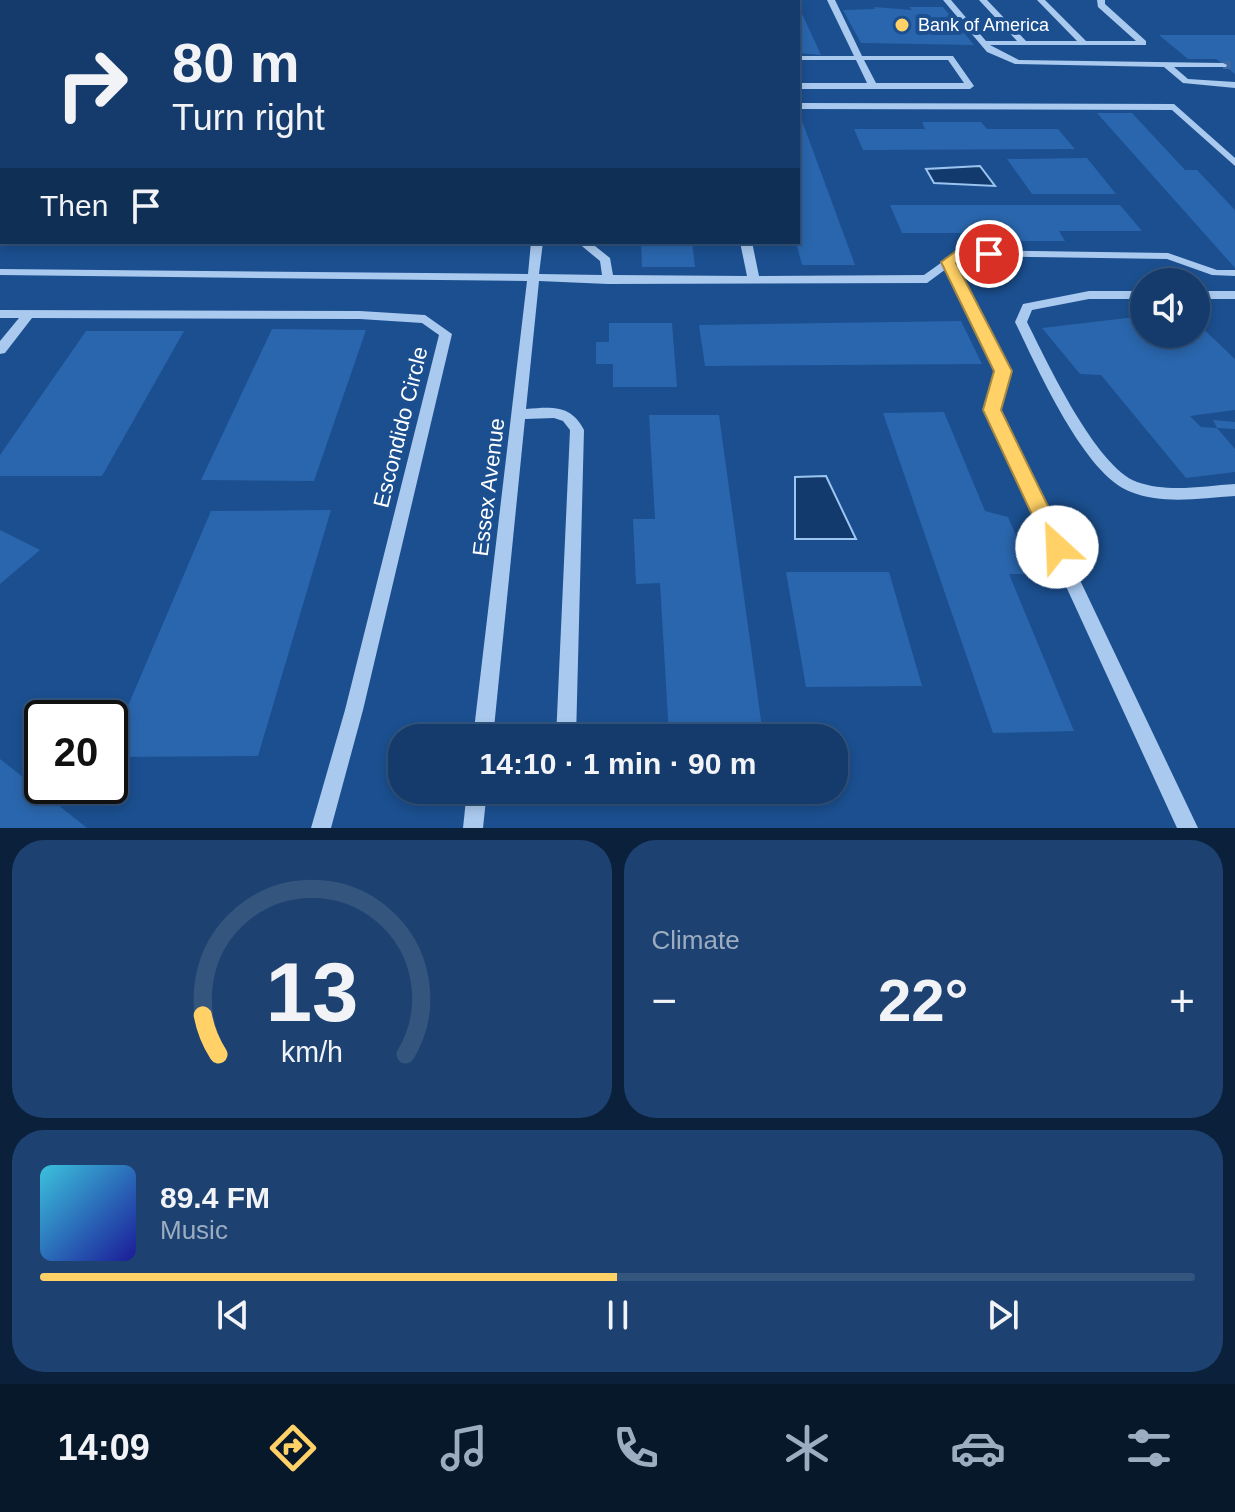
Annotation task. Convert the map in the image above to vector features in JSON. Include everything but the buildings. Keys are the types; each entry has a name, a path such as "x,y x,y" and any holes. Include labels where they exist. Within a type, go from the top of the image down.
{"street":[{"path":"831,0 873,86"},
{"path":"947,0 984,43 1002,57 1018,62 1223,65"},
{"path":"983,0 1024,43"},
{"path":"1041,0 1084,43"},
{"path":"984,43 1143,43 1101,5 1101,0"},
{"path":"800,58 950,58 970,86 800,86"},
{"path":"1167,65 1186,81 1235,79"},
{"path":"1210,81 1235,85"},
{"path":"800,106 1174,107 1235,163"},
{"name":"Essex Avenue","path":"485,724 521,414 537,244"},
{"path":"586,244 606,260 608,280"},
{"path":"746,244 754,280"},
{"path":"1,273 438,275 533,280 927,279 959,253 1168,256 1216,273 1235,273"},
{"path":"948,262 1003,371 992,410 1188,828"},
{"path":"1130,295 1089,295 1027,307 1021,322 1088,445 1122,482 1148,491 1235,490"},
{"path":"1210,295 1235,295"},
{"name":"Escondido Circle","path":"0,314 360,315 425,319 446,334 358,695 321,828"},
{"path":"0,350 29,314"},
{"path":"521,414 566,414 574,419 577,430 566,724"},
{"path":"473,828 476,804"}],"water":[{"path":"980,166 995,186 934,183 926,169"},
{"path":"826,476 856,539 795,539 795,477"}],"tunnel":[{"path":"1223,65 1235,65"}],"place":[{"name":"Bank of America","path":"902,25"}],"route":[{"path":"989,254 959,253 948,262 1003,371 992,410 1057,547"}]}
